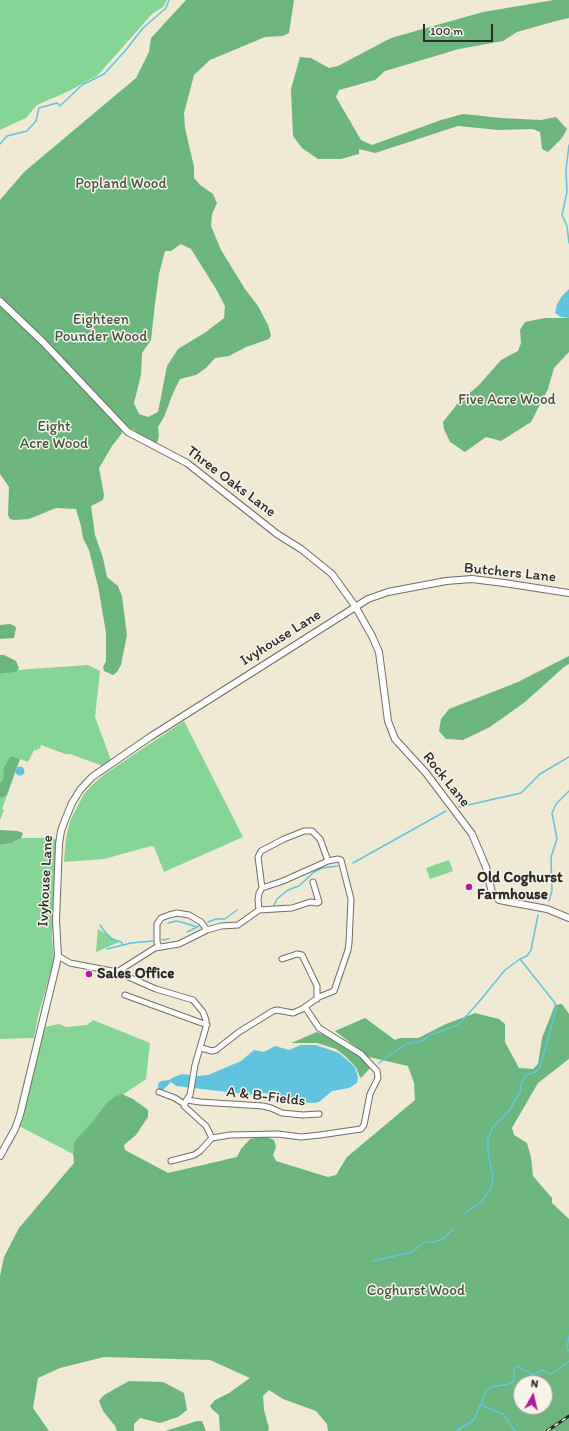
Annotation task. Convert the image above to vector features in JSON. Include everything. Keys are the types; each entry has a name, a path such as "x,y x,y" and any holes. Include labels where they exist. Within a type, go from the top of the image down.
{"street":[{"name":"Three Oaks Lane","path":"0,301 43,342 128,432 187,463 277,534 320,563 332,574 355,606"},
{"name":"Butchers Lane","path":"355,606 368,599 388,592 446,581 478,580 504,582 569,593"},
{"name":"Rock Lane","path":"355,606 379,652 388,721 395,739 426,773 472,834 486,867 492,893 498,900 547,909 569,918"},
{"name":"Ivyhouse Lane","path":"0,1156 15,1129 20,1115 56,966 58,956 56,920 60,836 69,809 83,787 96,773 144,741 355,606"},
{"path":"259,910 258,900 259,893 262,888 258,857 260,851 304,832 312,831 320,839 328,861"},
{"path":"201,1048 212,1051 216,1050 239,1032 272,1011 277,1010 293,1013 334,991 348,950 351,899 341,860 338,859 328,861 283,881 262,888"},
{"path":"117,972 152,950 159,947 178,944 207,930 221,926 238,925 259,910 292,908 310,902 317,903 319,902 313,882"},
{"path":"159,947 157,942 157,924 161,918 169,915 177,913 189,915 201,922 207,930"},
{"path":"282,959 298,954 302,955 317,986 317,999"},
{"path":"58,956 70,963 117,972 156,988 195,1001 204,1012 207,1025 189,1098 186,1100 184,1106 185,1109 206,1126 212,1138"},
{"path":"56,966 70,963"},
{"path":"125,995 207,1025"},
{"path":"171,1161 194,1155 212,1138 230,1134 278,1134 301,1137 361,1128 364,1125 371,1090 378,1078 377,1071 361,1054 319,1028 305,1007"},
{"path":"159,1092 176,1098 181,1102"},
{"name":"A & B-Fields","path":"186,1100 263,1106 271,1108 282,1114 319,1114"}],"green space":[{"path":"0,0 167,0 163,7 152,14 98,75 69,91 37,105 26,118 0,130"},
{"path":"186,0 294,0 289,33 283,36 265,37 210,60 194,75 184,113 185,128 194,167 194,178 200,185 213,194 217,203 212,214 211,226 221,250 245,289 258,306 268,325 271,335 269,339 246,347 229,356 215,358 206,368 196,375 180,379 164,417 158,427 159,436 157,443 154,444 140,436 120,420 44,338 0,296 0,200 24,172 136,78 149,52 151,38","holes":["181,244 191,249 225,306 224,318 206,332 178,349 167,366 158,412 148,417 139,414 134,403 141,375 142,353 151,340 159,274 165,251 171,251"]},
{"path":"554,0 569,0 569,18 517,32 503,41 459,49 385,71 375,80 339,90 336,97 361,140 372,145 441,120 463,114 541,120 556,117 567,129 562,138 548,152 542,149 540,132 533,129 498,130 458,126 375,153 359,149 359,154 341,159 318,159 302,148 293,136 291,89 300,57 311,58 329,68 338,66 391,38 483,12"},
{"name":"Eight Acre Wood","path":"0,304 23,324 120,426 122,433 112,446 99,468 104,495 103,500 91,506 95,535 103,558 107,577 118,586 122,596 127,635 121,665 117,672 113,675 104,671 103,667 106,661 106,633 98,586 89,550 83,538 76,509 56,508 29,519 14,520 10,519 8,515 9,487 0,474"},
{"name":"Five Acre Wood","path":"545,318 569,318 569,352 554,368 548,389 531,422 501,441 486,437 465,452 450,442 444,429 443,422 458,403 479,385 501,360 518,351 521,343 520,330 525,322"},
{"path":"10,624 16,628 14,638 0,639 0,625"},
{"path":"0,655 4,655 16,661 19,668 16,672 0,674"},
{"path":"569,656 569,664 525,702 490,727 463,740 446,739 439,731 441,719 449,709 518,682"},
{"path":"88,665 100,671 95,717 111,760 103,766 41,745 40,749 38,748 37,750 34,750 28,762 12,756 3,780 0,782 0,674 15,672 17,670"},
{"path":"184,721 243,837 164,872 154,847 151,846 104,859 64,862 66,838 70,821 84,794 105,774"},
{"path":"12,756 20,759 7,795 2,798 0,797 0,782 3,780 4,768 9,758"},
{"path":"7,795 0,820 0,797 2,798"},
{"path":"0,830 18,831 23,833 21,838 11,843 0,845"},
{"path":"21,838 53,838 58,841 52,938 54,960 38,1016 34,1038 0,1039 0,845 11,843"},
{"path":"449,860 453,871 430,879 426,868"},
{"path":"98,929 119,942 96,952"},
{"name":"Coghurst Wood","path":"562,1004 569,1014 569,1059 538,1083 512,1128 514,1135 527,1143 531,1157 533,1176 552,1198 552,1203 569,1219 569,1431 328,1431 327,1424 316,1411 283,1399 269,1390 263,1396 264,1410 269,1428 268,1431 220,1431 219,1415 210,1406 215,1400 229,1393 250,1378 210,1360 104,1357 60,1368 38,1378 33,1408 49,1431 0,1431 0,1276 4,1257 19,1228 74,1163 74,1142 106,1104 114,1097 122,1094 133,1099 148,1110 148,1117 136,1135 124,1145 125,1150 168,1173 237,1157 241,1149 250,1139 264,1136 274,1140 276,1147 273,1155 276,1161 328,1177 336,1175 347,1157 415,1100 414,1083 408,1066 369,1057 335,1031 365,1018 395,1040 400,1038 418,1038 446,1024 475,1013 499,1019 505,1024 505,1042 519,1068 533,1069 538,1064 542,1038 555,1005"},
{"path":"93,1020 150,1043 146,1079 115,1100 74,1142 73,1154 19,1126 45,1027 59,1024 66,1027 87,1025"},
{"path":"317,1032 352,1047 371,1067 361,1078 356,1067 336,1049 317,1043 291,1043"},
{"path":"129,1381 163,1382 184,1393 187,1410 178,1417 160,1423 140,1418 134,1424 134,1431 117,1431 115,1426 103,1411 99,1401 104,1395"},
{"path":"197,1421 202,1421 206,1431 165,1431"}],"water":[{"path":"569,289 569,318 561,317 555,313 557,304"},
{"path":"18,767 22,767 24,771 22,775 18,775 16,773 16,769"},
{"path":"301,1045 316,1045 339,1053 355,1067 358,1077 357,1083 349,1088 332,1091 319,1102 314,1103 290,1101 265,1093 253,1095 176,1086 171,1082 162,1091 158,1088 158,1084 161,1081 169,1080 182,1074 198,1076 208,1075 241,1061 254,1050 264,1052 275,1046 289,1050"}],"waterway":[{"path":"0,144 7,136 27,131 36,121 39,108 57,103 60,106 82,85 104,74 143,28 166,8 169,0"},
{"path":"569,145 566,170 567,192 562,215 567,226 569,243"},
{"path":"459,807 521,793 540,774 569,757"},
{"path":"549,901 552,891 551,857 557,839 552,813 556,804 569,791"},
{"path":"353,863 446,811"},
{"path":"274,905 277,899 288,890 299,886 314,872 322,868 338,866"},
{"path":"208,922 216,919 225,919 237,910"},
{"path":"379,1063 406,1044 422,1041 430,1035 458,1025 505,970 520,959 527,956 531,950 538,915"},
{"path":"168,923 176,921 197,927"},
{"path":"100,925 112,939 121,942 123,945"},
{"path":"187,932 199,926"},
{"path":"162,940 169,939"},
{"path":"107,949 131,943 153,941"},
{"path":"464,1214 481,1202 491,1189 493,1176 488,1153 488,1139 493,1127 509,1111 520,1092 522,1082 526,1075 535,1072 540,1067 556,1010 555,1003 520,959"},
{"path":"373,1261 412,1252 425,1242 435,1242 444,1238 453,1229"},
{"path":"569,1336 567,1348 569,1351"},
{"path":"456,1431 474,1420 486,1392 491,1387 509,1384 514,1381 514,1369 517,1366 535,1375 539,1371 543,1370 549,1374 553,1373 569,1361"},
{"path":"481,1405 503,1414 515,1431"}],"railway":[{"path":"547,1431 569,1416"}],"place":[{"name":"Old Coghurst Farmhouse","path":"469,887"},
{"name":"Sales Office","path":"89,974"}],"park label":[{"name":"Popland Wood","path":"121,184"},
{"name":"Eighteen Pounder Wood","path":"101,328"}]}
